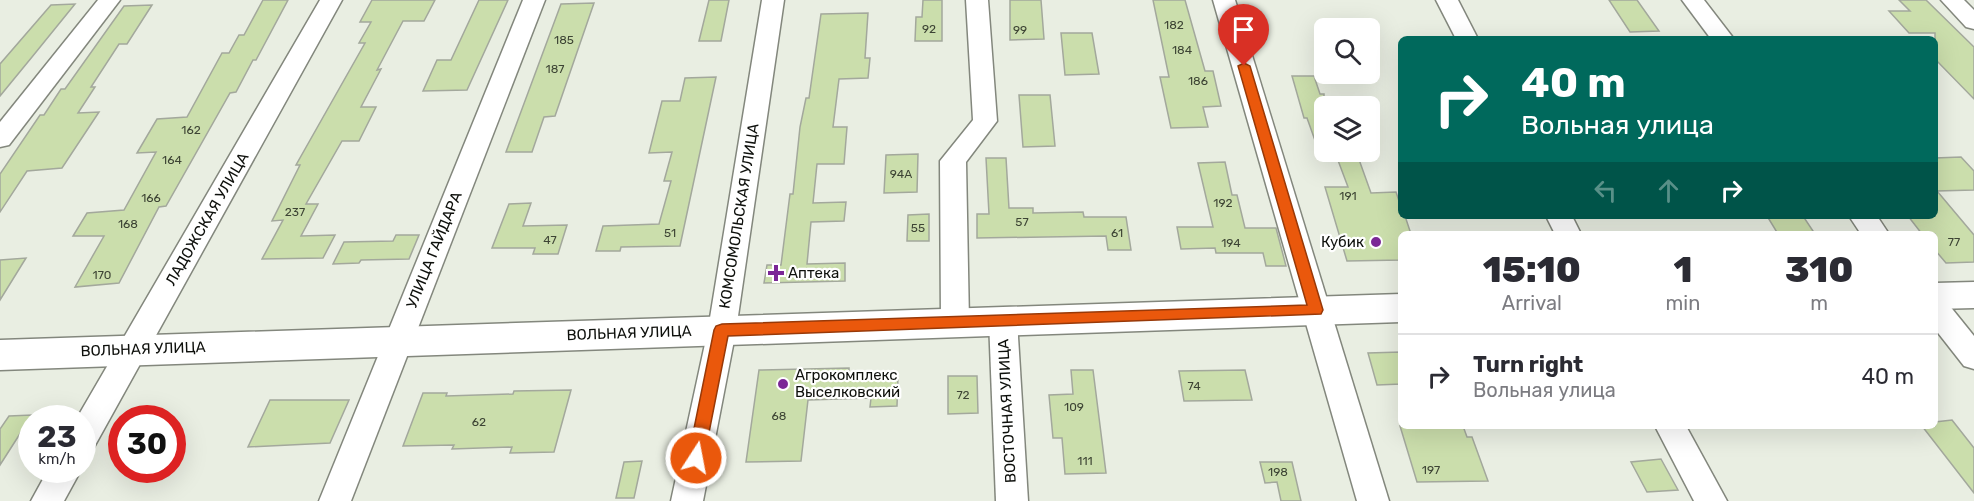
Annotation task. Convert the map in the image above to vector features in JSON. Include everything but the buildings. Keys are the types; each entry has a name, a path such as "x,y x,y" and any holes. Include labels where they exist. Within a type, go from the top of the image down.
{"main road":[{"path":"1938,296 1974,295"},
{"name":"ВОЛЬНАЯ УЛИЦА","path":"0,355 1398,308"}],"street":[{"path":"0,139 109,0"},
{"name":"ЛАДОЖСКАЯ УЛИЦА","path":"96,415 331,0"},
{"name":"УЛИЦА ГАЙДАРА","path":"335,501 534,0"},
{"name":"КОМСОМОЛЬСКАЯ УЛИЦА","path":"687,501 722,330 773,0"},
{"path":"955,322 953,161 985,121 977,0"},
{"path":"1224,0 1373,501"},
{"path":"1447,0 1465,36"},
{"path":"1692,0 1721,36"},
{"path":"1952,0 1974,22"},
{"path":"1864,219 1874,231"},
{"path":"1938,312 1974,357"},
{"name":"ВОСТОЧНАЯ УЛИЦА","path":"1003,320 1011,501"},
{"path":"1672,429 1711,501"},
{"path":"47,501 57,483"}],"place":[{"name":"Кубик","path":"1376,242"},
{"name":"Аптека","path":"776,273"},
{"name":"Агрокомплекс Выселковский","path":"783,384"}],"route":[{"path":"696,458 722,330 1316,310 1244,66"}]}
